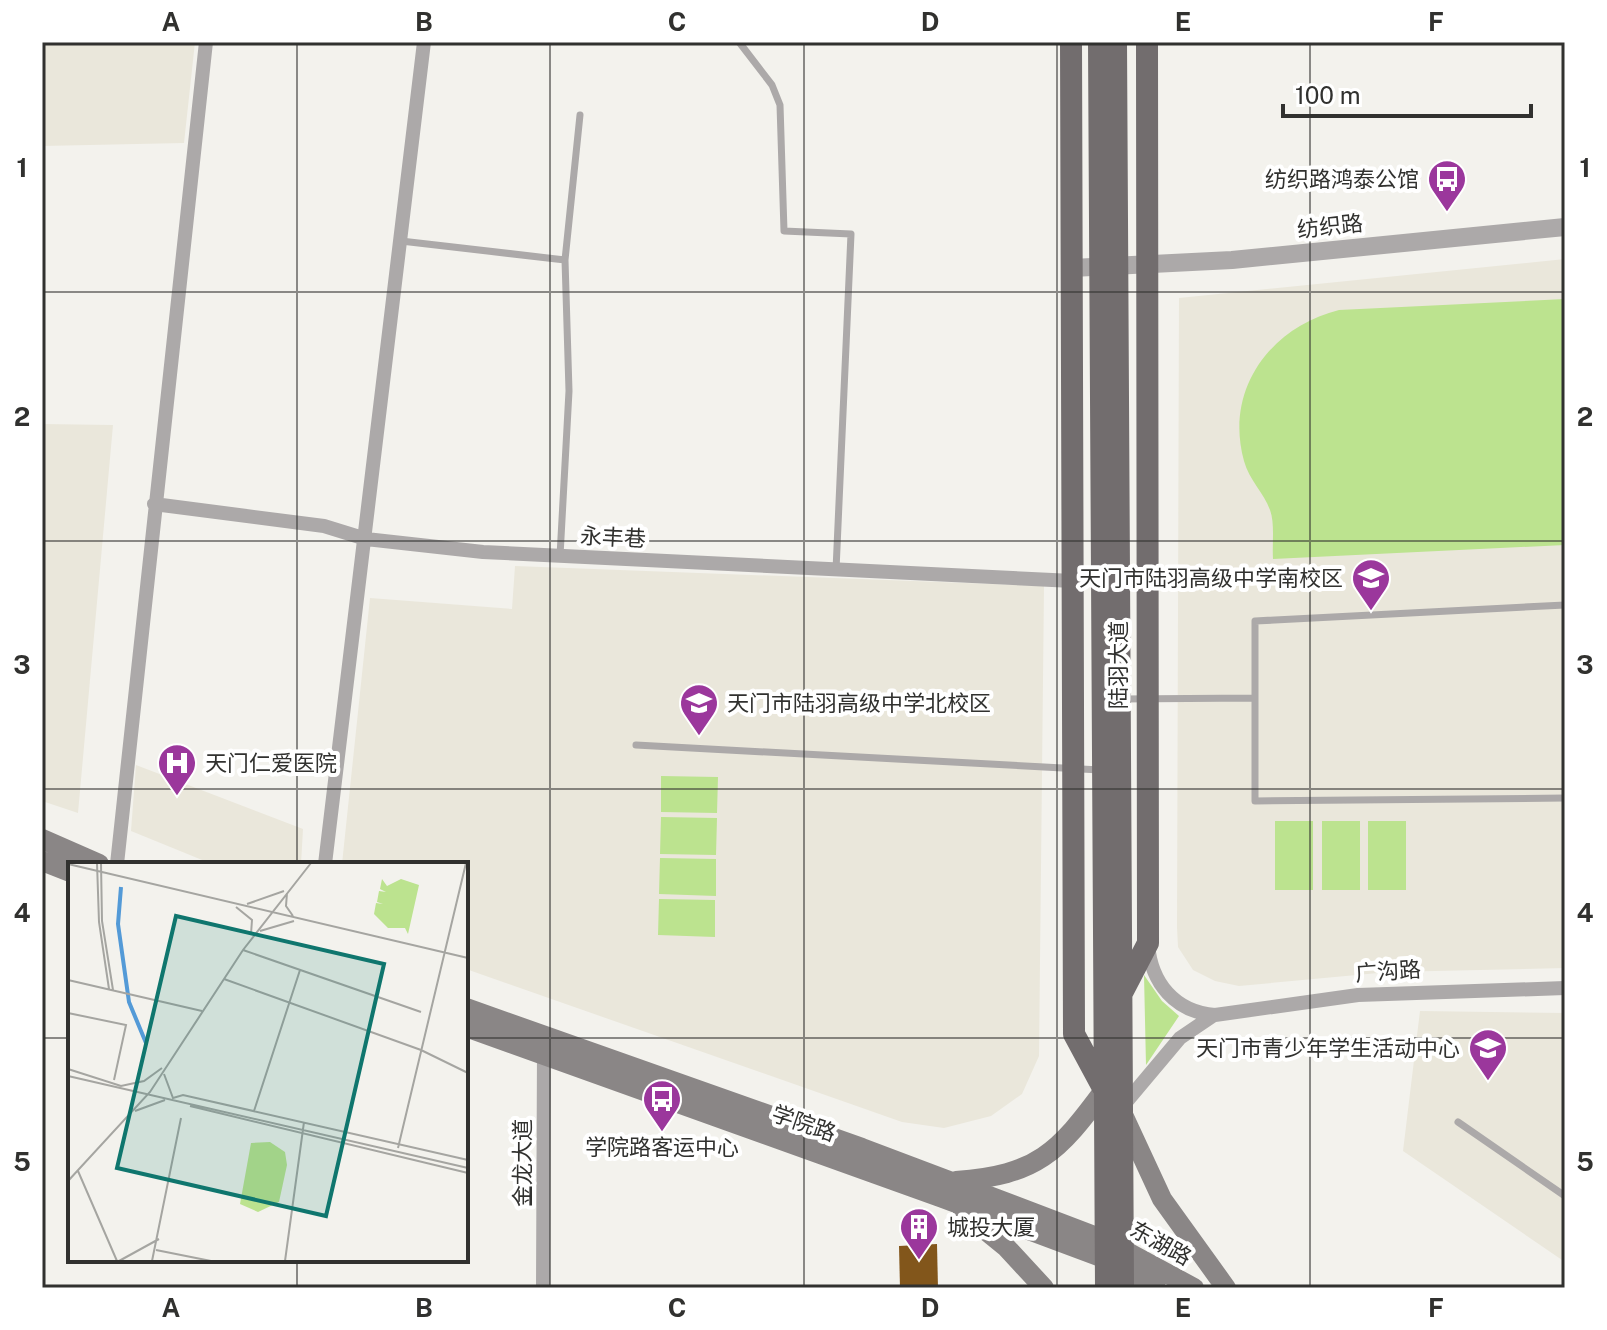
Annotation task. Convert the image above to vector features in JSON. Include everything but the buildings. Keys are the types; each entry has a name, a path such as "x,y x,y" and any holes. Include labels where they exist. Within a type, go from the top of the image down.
{"main road":[{"path":"946,1190 1025,1170 1057,1147 1105,1089 1074,1034 1071,42"},
{"name":"陆羽大道","path":"1099,42 1108,266 1118,699 1120,998 1116,1261 1106,1288"},
{"name":"陆羽大道","path":"1116,42 1108,266 1102,770 1105,1089 1116,1261"},
{"path":"1120,998 1148,943 1147,42"},
{"path":"42,839 94,862"},
{"path":"42,861 68,871"},
{"name":"学院路","path":"468,1009 544,1048"},
{"name":"学院路","path":"468,1028 544,1048 946,1190 1116,1261"},
{"path":"1120,1109 1162,1199 1226,1288"},
{"path":"946,1190 1044,1288"},
{"name":"东湖路","path":"1116,1261 1156,1288"},
{"name":"东湖路","path":"1116,1261 1194,1288"}],"street":[{"path":"117,862 206,42"},
{"path":"325,862 424,42"},
{"name":"纺织路","path":"1072,268 1232,260 1565,227"},
{"name":"永丰巷","path":"154,504 324,526 366,539 560,556 1073,581"},
{"path":"1148,943 1152,969 1170,997 1185,1009 1215,1015"},
{"name":"广沟路","path":"1215,1015 1358,995 1565,988"},
{"path":"1120,1109 1180,1038 1215,1015"},
{"name":"金龙大道","path":"543,1288 544,1048"}],"lane":[{"path":"739,42 772,85 780,105 784,231 851,234 836,570"},
{"path":"560,556 569,391 565,260 580,115"},
{"path":"400,241 565,260"},
{"path":"1565,605 1255,621 1255,801 1565,798"},
{"path":"1118,699 1255,698"},
{"path":"636,745 1102,770"},
{"path":"1458,1122 1565,1196"}],"shaded area":[{"path":"42,42 195,42 184,143 42,146"},
{"name":"天门市陆羽高级中学南校区","path":"1565,259 1565,968 1389,972 1239,986 1215,981 1193,970 1178,947 1177,927 1179,298"},
{"path":"42,424 113,425 78,813 42,801"},
{"name":"天门市陆羽高级中学北校区","path":"515,566 1044,586 1039,1056 1022,1094 991,1116 944,1128 902,1122 468,970 468,862 342,862 370,598 512,609"},
{"name":"天门仁爱医院","path":"136,765 303,829 301,862 207,862 131,831"},
{"name":"天门市青少年学生活动中心","path":"1420,1011 1565,1013 1565,1262 1403,1151"}],"green space":[{"path":"1565,299 1565,545 1273,559 1272,515 1246,468 1240,435 1241,409 1247,386 1258,365 1274,346 1315,318 1339,310"},
{"path":"661,776 718,777 717,813 661,812"},
{"path":"661,817 717,818 716,855 660,854"},
{"path":"1275,821 1313,821 1313,890 1275,890"},
{"path":"1322,821 1360,821 1360,890 1322,890"},
{"path":"1368,821 1406,821 1406,890 1368,890"},
{"path":"660,858 716,859 716,896 659,894"},
{"path":"659,899 715,900 715,937 658,935"},
{"path":"1144,975 1162,1001 1179,1016 1146,1065"}],"place":[{"name":"纺织路鸿泰公馆","path":"1447,213"},
{"name":"天门市陆羽高级中学南校区","path":"1371,612"},
{"name":"天门市陆羽高级中学北校区","path":"699,737"},
{"name":"天门仁爱医院","path":"177,797"},
{"name":"天门市青少年学生活动中心","path":"1488,1082"},
{"name":"学院路客运中心","path":"662,1133"},
{"name":"城投大厦","path":"919,1261"}]}
